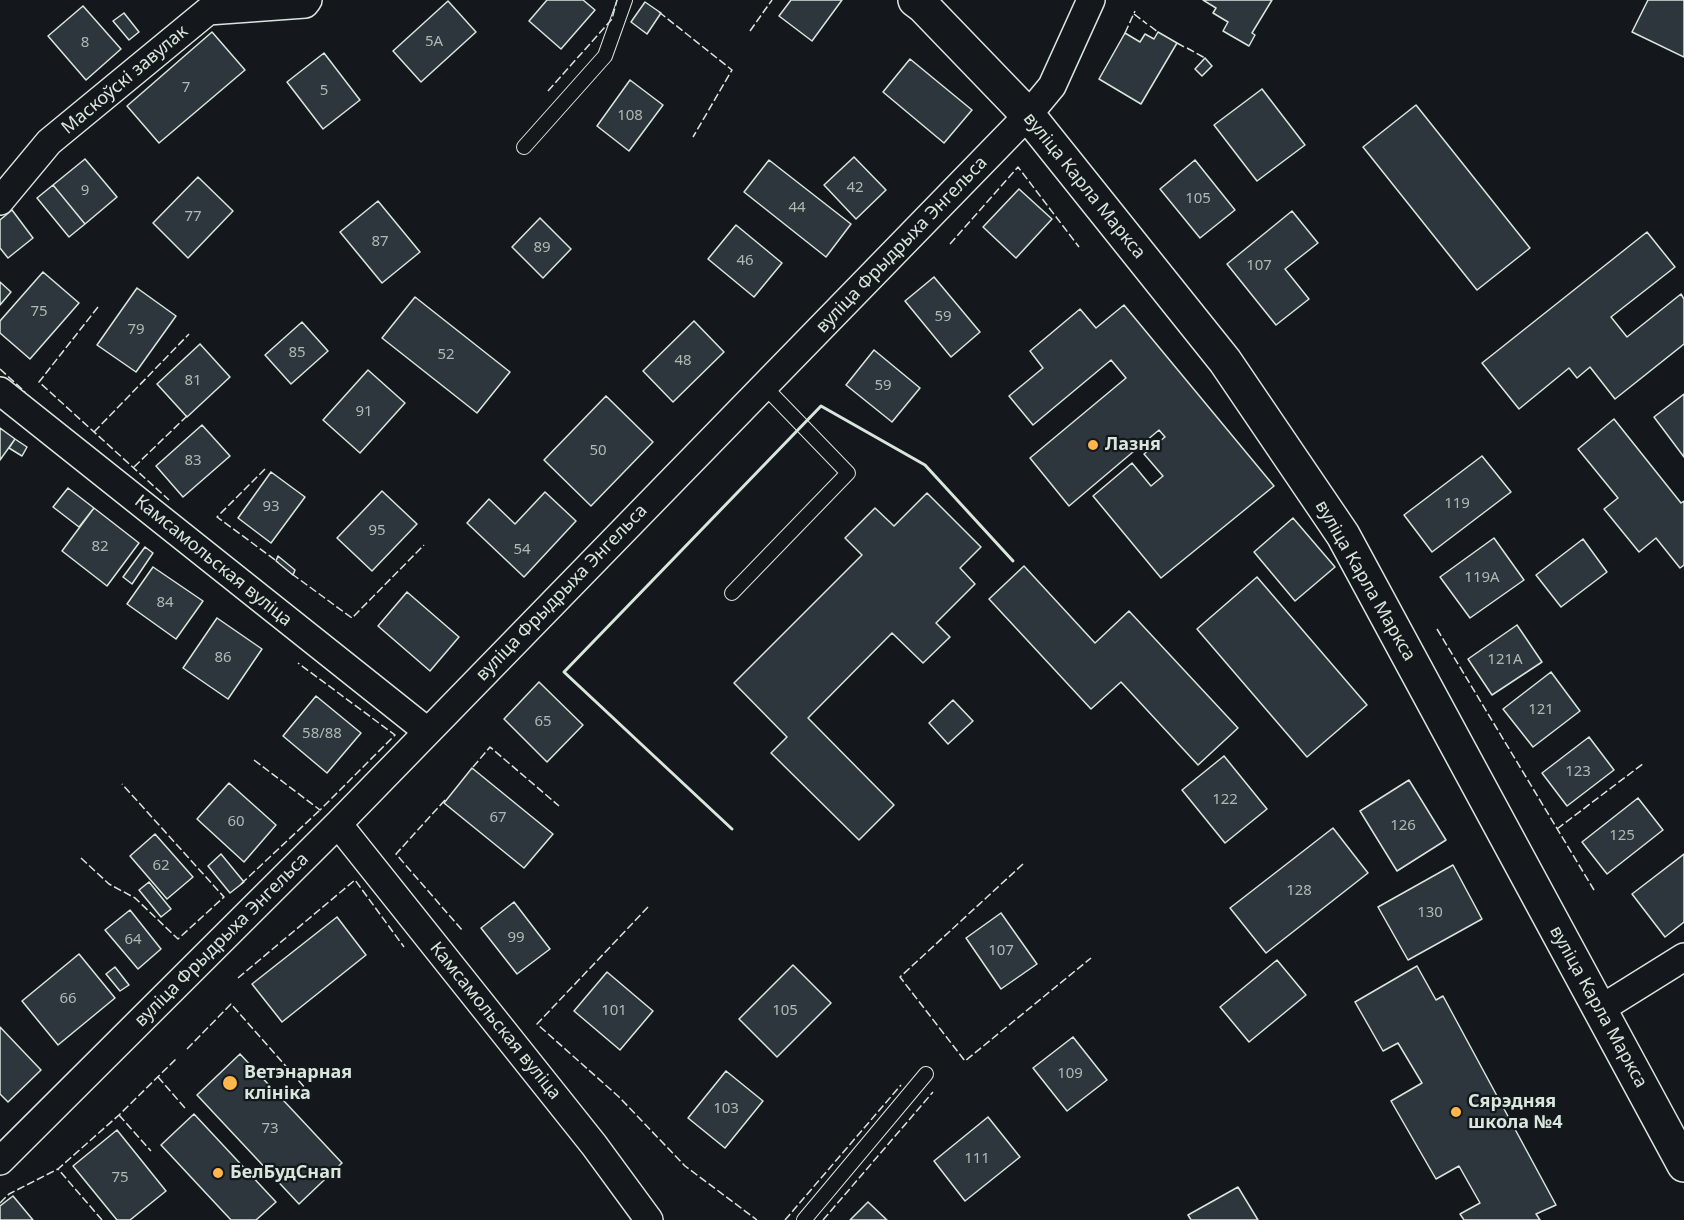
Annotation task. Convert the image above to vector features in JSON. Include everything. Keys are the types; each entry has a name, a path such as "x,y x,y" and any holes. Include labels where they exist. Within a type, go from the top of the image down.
{"main road":[{"name":"вуліца Карла Маркса","path":"915,0 1028,115 1225,361 1343,535 1684,1165"}],"street":[{"name":"Маскоўскі завулак","path":"0,201 50,142 208,11 305,4 308,0"},
{"name":"вуліца Фрыдрыха Энгельса","path":"0,1161 338,824 1028,115 1052,86 1091,0"},
{"name":"Камсамольская вуліца","path":"0,391 427,731"},
{"name":"Камсамольская вуліца","path":"338,824 594,1145 649,1220"},
{"path":"1599,1010 1684,957"}],"lane":[{"path":"524,147 605,56 626,0"},
{"path":"732,593 848,472 764,386"},
{"path":"804,1220 926,1074"}],"building":[{"path":"547,0 583,0 595,10 561,49 529,21"},
{"path":"791,0 842,0 812,41 779,16"},
{"path":"1203,0 1272,0 1252,33 1255,35 1249,46 1223,31 1228,22 1213,13 1216,8"},
{"path":"1648,0 1684,0 1684,57 1632,32"},
{"path":"448,1 476,32 421,82 393,51"},
{"path":"645,2 661,13 647,34 631,22"},
{"path":"83,6 121,49 86,80 48,36"},
{"path":"124,13 139,32 129,40 113,21"},
{"path":"212,32 245,70 159,143 127,106"},
{"path":"1158,32 1177,43 1141,104 1099,79 1125,33 1140,42 1145,34 1154,39"},
{"path":"324,53 360,100 323,129 287,82"},
{"path":"1205,58 1212,66 1202,76 1195,69"},
{"path":"910,59 972,110 944,143 883,92"},
{"path":"630,80 663,105 629,151 597,126"},
{"path":"1262,89 1305,145 1257,181 1214,125"},
{"path":"1416,105 1530,248 1477,290 1363,147"},
{"path":"854,157 886,190 856,219 824,185"},
{"path":"85,159 117,197 85,224 53,185"},
{"path":"769,160 851,224 826,257 744,192"},
{"path":"1195,160 1235,210 1200,238 1160,189"},
{"path":"198,177 233,211 188,258 153,223"},
{"path":"53,185 85,224 69,237 37,198"},
{"path":"1019,189 1052,219 1016,258 983,227"},
{"path":"378,201 420,252 382,283 340,232"},
{"path":"12,210 33,238 8,258 0,248 0,220"},
{"path":"1292,211 1318,243 1285,269 1309,299 1276,325 1227,264"},
{"path":"540,218 571,249 543,278 512,247"},
{"path":"736,225 782,263 754,297 708,259"},
{"path":"1647,232 1675,267 1611,317 1627,337 1681,294 1684,299 1684,344 1615,399 1590,367 1577,378 1569,368 1519,409 1482,363"},
{"path":"43,272 79,303 30,359 0,333 0,321"},
{"path":"934,277 980,332 951,357 905,301"},
{"path":"0,282 11,292 0,305"},
{"path":"137,288 176,316 136,372 97,345"},
{"path":"415,297 510,372 477,413 382,338"},
{"name":"Лазня","path":"1124,305 1274,486 1161,578 1093,496 1132,463 1151,486 1163,476 1144,454 1165,437 1159,430 1069,506 1030,458 1126,378 1111,360 1033,425 1009,396 1043,368 1030,351 1080,309 1096,328"},
{"path":"694,321 724,352 673,402 643,371"},
{"path":"302,322 328,351 291,384 265,355"},
{"path":"200,344 230,377 187,417 157,384"},
{"path":"874,350 920,388 892,422 846,385"},
{"path":"368,370 405,403 360,453 323,420"},
{"path":"1684,394 1684,457 1654,417"},
{"path":"606,396 653,442 591,506 544,460"},
{"path":"1614,419 1681,503 1684,501 1684,565 1680,568 1656,538 1639,552 1604,509 1618,498 1578,449"},
{"path":"202,425 230,456 183,497 156,466"},
{"path":"0,428 15,439 0,460"},
{"path":"15,439 27,447 22,456 9,448"},
{"path":"1482,456 1511,492 1432,552 1404,515"},
{"path":"271,472 305,497 271,543 238,518"},
{"path":"68,488 94,508 79,527 53,507"},
{"path":"382,491 417,524 372,571 337,538"},
{"path":"545,492 576,521 524,577 467,523 489,499 515,524"},
{"path":"927,493 981,547 960,568 975,584 936,623 950,637 923,663 892,633 808,718 894,805 859,840 771,753 787,737 734,683 862,555 845,538 875,508 894,526"},
{"path":"94,508 139,543 107,586 62,551"},
{"path":"1293,518 1335,567 1295,601 1254,552"},
{"path":"1494,538 1524,580 1470,618 1440,577"},
{"path":"1583,539 1607,572 1561,607 1536,575"},
{"path":"145,547 153,553 132,584 123,577"},
{"path":"278,556 295,570 293,575 276,561"},
{"path":"1024,566 1095,643 1129,611 1238,728 1198,765 1121,682 1091,709 989,599"},
{"path":"153,567 203,601 176,639 127,604"},
{"path":"1257,577 1367,705 1307,757 1197,629"},
{"path":"407,592 459,637 430,671 378,626"},
{"path":"217,618 262,649 228,699 183,668"},
{"path":"1517,625 1542,662 1492,695 1468,659"},
{"path":"1551,672 1580,711 1533,747 1503,709"},
{"path":"539,682 583,725 547,762 504,719"},
{"path":"316,696 361,733 327,773 283,736"},
{"path":"953,700 973,721 948,744 929,723"},
{"path":"1589,737 1614,770 1567,806 1542,773"},
{"path":"1224,756 1267,809 1225,843 1182,790"},
{"path":"472,768 553,834 524,868 444,803"},
{"path":"1409,780 1446,840 1397,871 1360,811"},
{"path":"229,783 276,825 244,862 197,819"},
{"path":"1638,798 1663,830 1607,874 1582,842"},
{"path":"1333,828 1368,873 1266,953 1230,908"},
{"path":"155,834 193,877 167,899 130,856"},
{"path":"221,854 244,882 230,893 208,866"},
{"path":"1684,854 1684,922 1665,937 1632,894"},
{"path":"1453,865 1482,919 1408,960 1378,907"},
{"path":"149,882 171,909 161,917 139,890"},
{"path":"514,902 550,949 517,974 481,928"},
{"path":"130,910 161,949 138,969 105,930"},
{"path":"1001,913 1037,964 1001,989 966,938"},
{"path":"337,917 366,955 282,1022 252,984"},
{"path":"79,954 115,998 58,1045 22,1001"},
{"path":"1277,960 1306,995 1249,1042 1220,1007"},
{"path":"793,965 831,1003 777,1057 739,1019"},
{"path":"1417,966 1436,1000 1443,996 1556,1205 1536,1214 1540,1220 1464,1220 1460,1214 1480,1203 1459,1166 1436,1179 1391,1101 1422,1083 1398,1043 1383,1051 1355,1002"},
{"path":"115,967 129,985 120,991 106,974"},
{"path":"607,972 653,1011 620,1050 574,1011"},
{"path":"0,1027 41,1070 8,1102 0,1094"},
{"path":"1073,1037 1107,1080 1067,1111 1033,1068"},
{"path":"240,1054 342,1163 299,1204 197,1095"},
{"path":"726,1071 763,1101 725,1148 688,1118"},
{"name":"БелБудСнап","path":"194,1114 276,1202 256,1220 231,1220 161,1145"},
{"path":"988,1117 1020,1157 965,1201 934,1161"},
{"path":"117,1130 166,1191 130,1220 117,1220 73,1166"},
{"path":"1238,1187 1258,1220 1191,1220 1188,1215"},
{"path":"13,1196 33,1220 0,1220 0,1206"},
{"path":"868,1202 887,1220 850,1220"}],"fence":[{"path":"548,91 612,19 617,0"},
{"path":"750,31 772,0"},
{"path":"1125,33 1135,11"},
{"path":"659,12 732,70 693,137"},
{"path":"1134,14 1147,24"},
{"path":"1150,26 1158,32"},
{"path":"1177,43 1184,47"},
{"path":"1187,48 1205,58"},
{"path":"950,244 1018,167 1079,247"},
{"path":"98,307 39,382 169,500"},
{"path":"94,432 189,334"},
{"path":"0,369 25,392"},
{"path":"134,467 188,415"},
{"path":"265,469 217,517 278,562"},
{"path":"292,574 352,618 424,545"},
{"path":"1437,629 1594,890"},
{"path":"254,760 320,810 395,735 298,663"},
{"path":"473,767 490,747 559,806"},
{"path":"1557,829 1644,763"},
{"path":"81,858 109,884 135,898 178,939 224,897 122,784"},
{"path":"445,800 396,854 462,930"},
{"path":"241,884 320,810"},
{"path":"1023,864 900,977 965,1061 1091,958"},
{"path":"238,978 355,880 404,947"},
{"path":"648,907 537,1024 619,1097 685,1166 757,1220"},
{"path":"187,1049 231,1004 313,1097"},
{"path":"102,1220 58,1169 119,1115 177,1058"},
{"path":"158,1077 185,1108"},
{"path":"785,1220 901,1085"},
{"path":"823,1220 933,1092"},
{"path":"119,1115 151,1151"},
{"path":"0,1203 9,1194 58,1169"}],"wall":[{"path":"732,829 564,672 821,406 925,465 1013,561"}],"place":[{"name":"Лазня","path":"1093,445"},
{"name":"Ветэнарная клініка","path":"230,1083"},
{"name":"Сярэдняя школа №4","path":"1456,1112"},
{"name":"БелБудСнап","path":"218,1173"}]}
